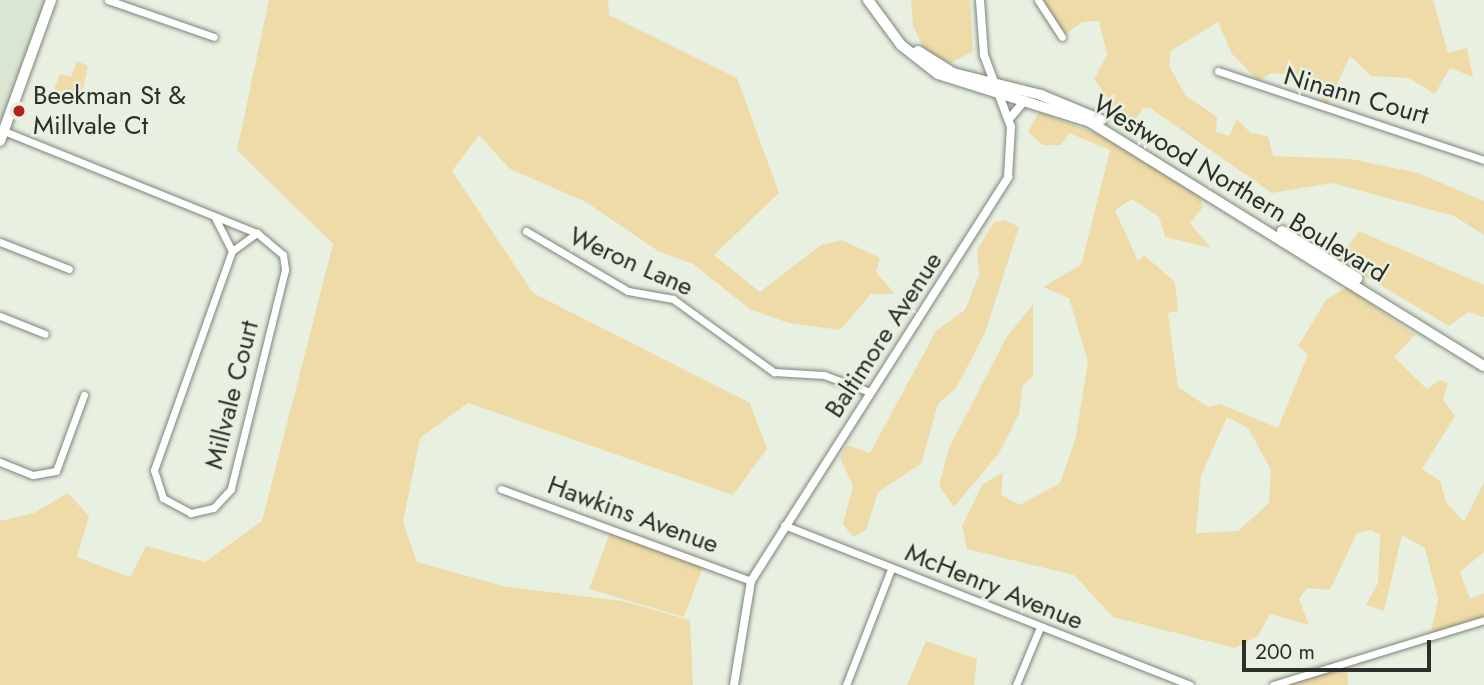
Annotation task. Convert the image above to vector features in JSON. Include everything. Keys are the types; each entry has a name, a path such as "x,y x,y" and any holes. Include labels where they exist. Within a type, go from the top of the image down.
{"main road":[{"path":"2,136 51,0"},
{"name":"Westwood Northern Boulevard","path":"868,0 926,66 1000,90 1048,97 1103,121 1484,358"},
{"name":"Westwood Northern Boulevard","path":"876,0 924,56 953,74 1111,133 1484,366"}],"street":[{"path":"108,0 215,37"},
{"name":"Baltimore Avenue","path":"734,685 751,581 784,525 1003,188 1012,156 1010,118 982,44 980,0"},
{"path":"1038,0 1062,37"},
{"name":"Ninann Court","path":"1218,71 1484,160"},
{"path":"1010,118 1026,100"},
{"name":"Millvale Court","path":"2,136 257,233 283,255 285,270 231,489 213,508 191,513 163,498 154,471 232,251"},
{"path":"215,217 232,251 257,233"},
{"name":"Weron Lane","path":"526,231 628,290 673,299 774,372 824,375 870,392"},
{"path":"0,242 69,269"},
{"path":"0,316 45,334"},
{"path":"0,462 33,475 56,471 84,395"},
{"name":"Hawkins Avenue","path":"501,489 751,581"},
{"name":"McHenry Avenue","path":"784,525 1190,685"},
{"path":"846,685 891,569"},
{"path":"1273,685 1484,620"},
{"path":"1016,685 1040,627"}],"shaded area":[{"path":"0,0 51,0 0,141"},
{"path":"269,0 608,0 609,15 737,78 779,193 714,255 760,292 821,245 842,240 880,258 876,272 895,294 871,294 840,330 789,323 751,310 693,264 658,251 586,202 510,169 479,135 452,171 533,293 750,403 767,449 733,495 468,403 420,438 403,522 417,562 507,587 622,601 690,620 693,685 0,685 0,521 34,513 68,493 89,516 77,557 130,577 146,546 205,562 262,521 333,244 237,150"},
{"path":"911,0 970,0 973,51 951,63 927,55 913,26"},
{"path":"1038,0 1433,0 1448,53 1467,48 1473,77 1450,68 1435,94 1409,78 1371,76 1350,56 1326,108 1313,77 1271,73 1259,81 1232,54 1218,22 1171,51 1169,66 1186,96 1217,117 1216,132 1229,136 1237,119 1251,133 1268,136 1273,156 1351,159 1418,173 1484,201 1484,235 1454,216 1332,183 1272,193 1150,108 1143,108 1129,129 1094,79 1107,55 1099,21 1082,22 1062,37"},
{"path":"77,61 88,66 81,99 54,89 60,74 71,77"},
{"path":"1039,112 1100,135 1199,196 1203,207 1190,223 1211,248 1165,237 1159,217 1132,199 1115,210 1138,261 1144,255 1175,282 1178,311 1168,313 1178,387 1208,407 1220,404 1278,428 1308,354 1298,346 1326,300 1347,287 1415,335 1394,357 1427,389 1440,380 1448,383 1443,400 1455,416 1422,469 1440,481 1446,502 1464,522 1484,482 1484,552 1460,572 1470,599 1484,593 1484,620 1430,637 1438,599 1425,548 1402,535 1384,611 1366,605 1378,583 1380,535 1371,530 1357,533 1330,590 1307,588 1299,599 1309,625 1270,614 1258,636 1235,648 1113,617 1074,575 967,549 962,526 982,485 1003,472 1001,495 1020,505 1060,483 1075,441 1088,362 1069,298 1043,287 1081,265 1110,150 1069,133 1061,145 1043,145 1028,132","holes":["1227,417 1248,428 1271,470 1269,503 1238,531 1196,533 1201,476"]},
{"path":"1005,220 1019,227 985,333 956,388 938,404 921,464 878,492 866,530 853,537 843,524 853,486 840,458 847,445 870,453 936,331 965,310 979,275 977,250 994,222"},
{"path":"1359,231 1484,285 1484,317 1468,312 1449,326 1338,260"},
{"path":"1033,304 1033,376 1023,385 1019,414 999,453 954,507 939,486 949,448 1006,338"},
{"path":"611,530 704,564 684,617 589,589"},
{"path":"926,641 977,659 974,685 907,685"},
{"path":"1347,662 1348,685 1273,685"}],"place":[{"name":"Beekman St & Millvale Ct","path":"19,111"}]}
